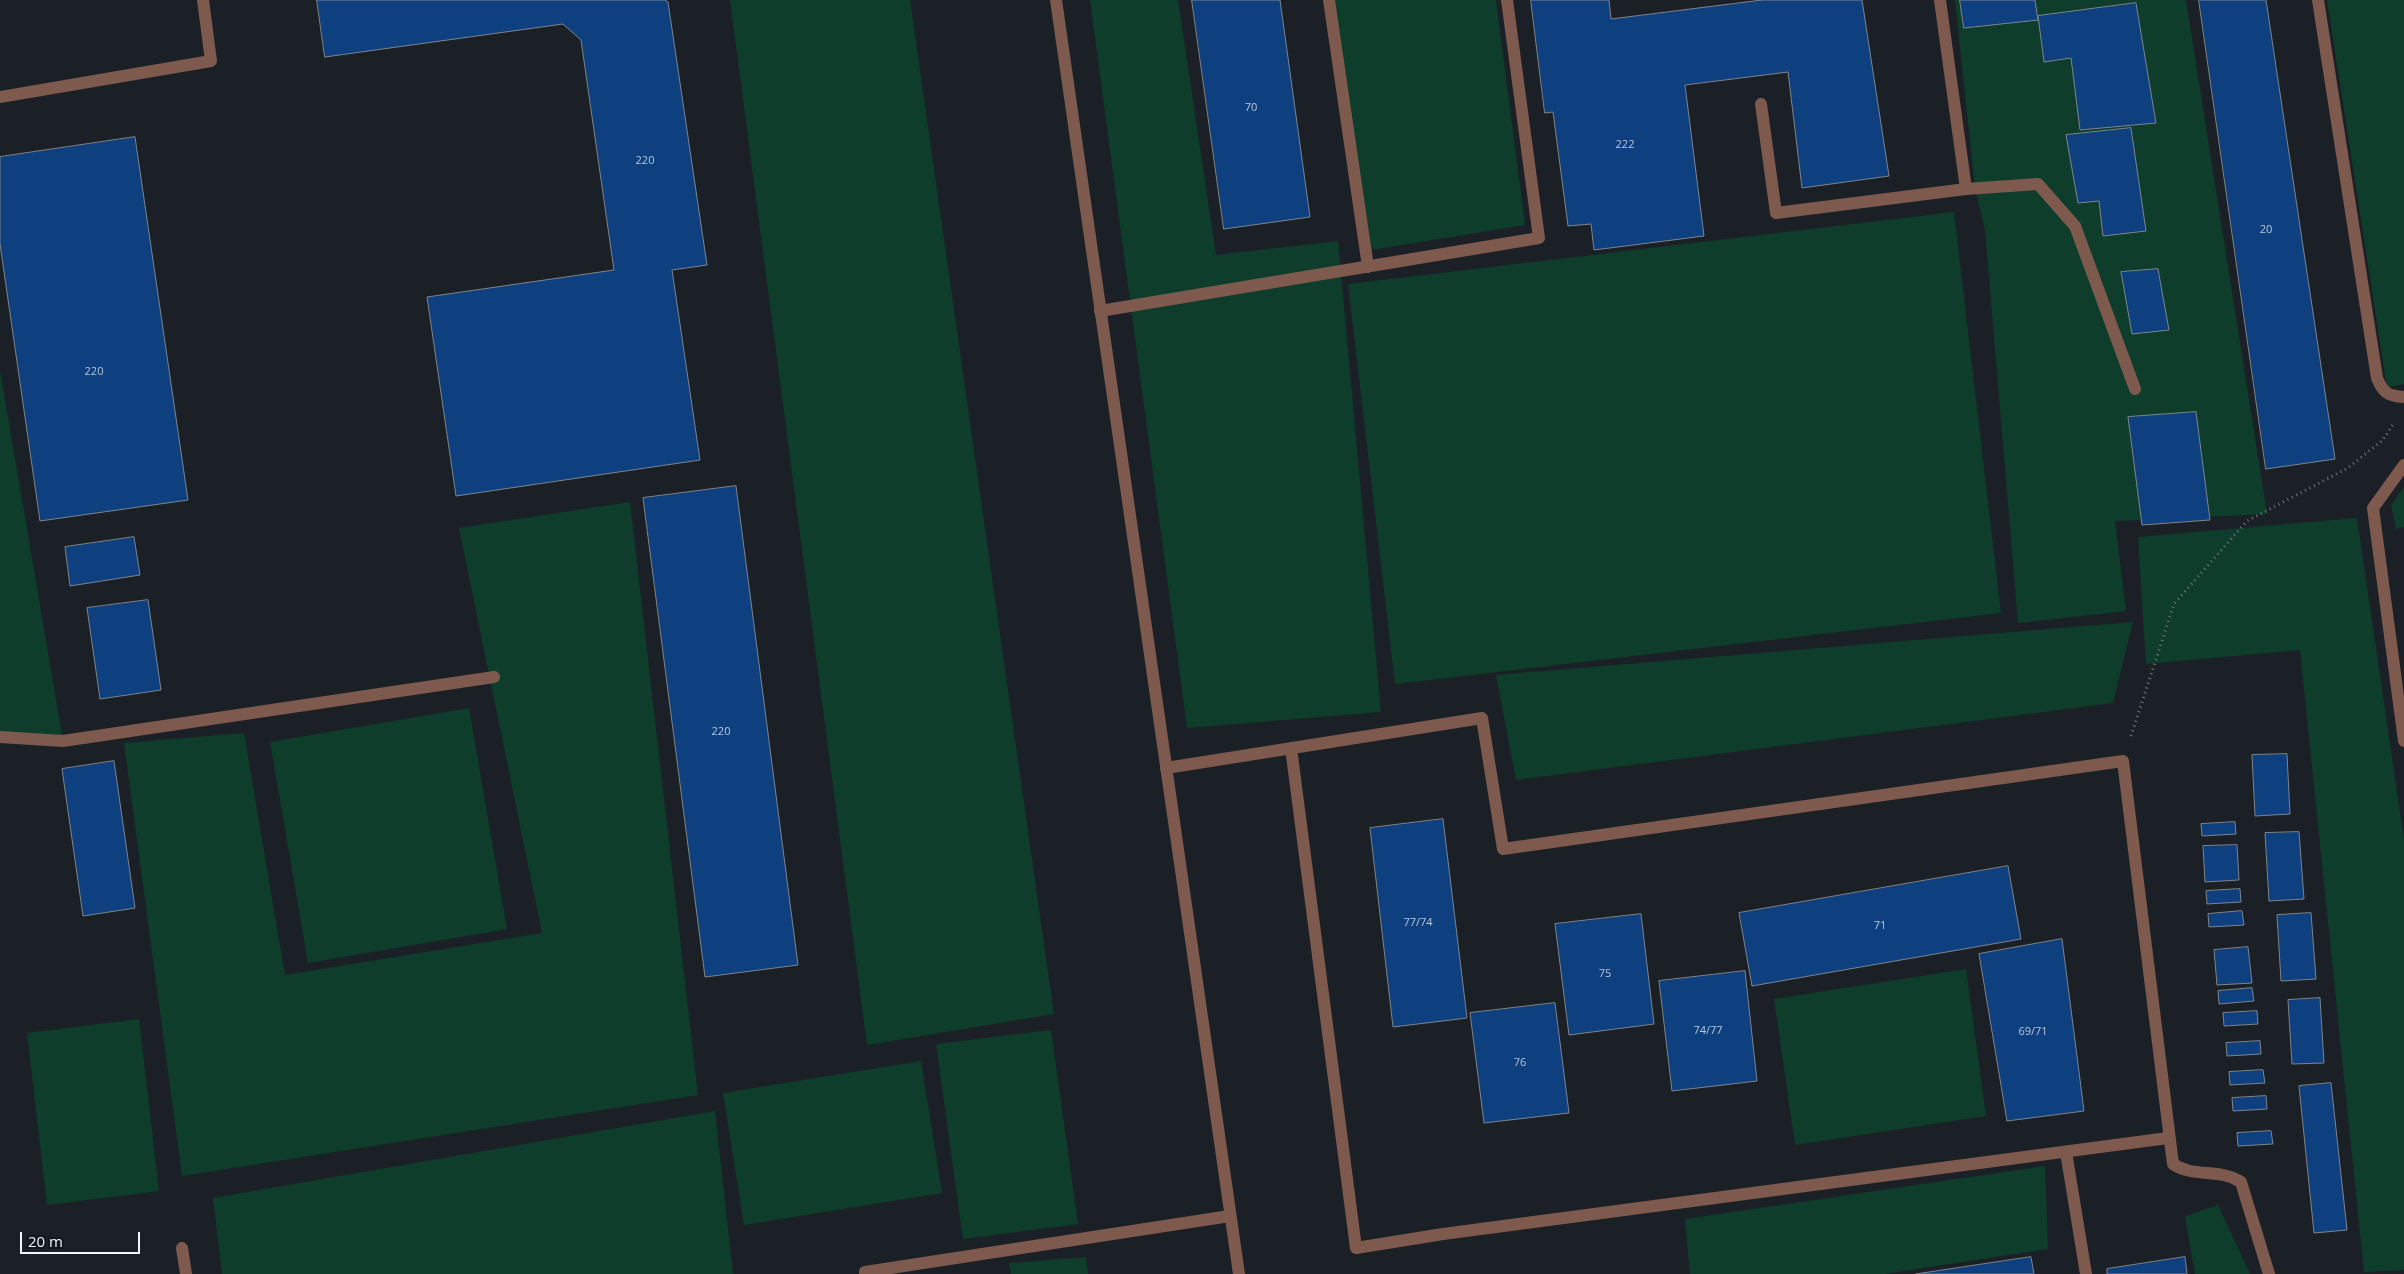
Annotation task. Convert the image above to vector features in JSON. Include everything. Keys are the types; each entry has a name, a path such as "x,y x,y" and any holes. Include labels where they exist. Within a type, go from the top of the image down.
{"street":[{"path":"0,97 211,61 203,0"},
{"path":"1056,0 1239,1274"},
{"path":"1329,0 1368,266"},
{"path":"1100,311 1540,238 1507,0"},
{"path":"1940,0 1966,189"},
{"path":"2318,0 2377,378 2382,391 2391,396 2404,397"},
{"path":"1761,104 1776,213 1966,189 2038,184 2076,226 2135,390"},
{"path":"2404,465 2373,508 2404,741"},
{"path":"0,737 63,741 494,677"},
{"path":"1166,768 1482,718 1503,848 2123,760 2168,1138 2173,1164 2183,1170 2230,1175 2241,1182 2269,1274"},
{"path":"1291,748 1356,1248 1443,1234 2168,1138"},
{"path":"2066,1152 2086,1274"},
{"path":"865,1274 865,1272 1230,1216"},
{"path":"182,1248 186,1274"}],"path":[{"path":"2123,760 2174,604 2247,521 2348,468 2383,440 2399,416"}],"green space":[{"path":"730,0 910,0 1054,1014 867,1045"},
{"path":"1090,0 1178,0 1216,255 1338,241 1381,712 1187,728"},
{"path":"1331,0 1496,0 1525,225 1365,251"},
{"path":"1955,0 2186,0 2267,514 2115,521 2126,611 2018,623 1985,230 1975,188"},
{"path":"2327,0 2404,0 2404,384 2387,387"},
{"path":"1954,212 2001,613 1395,684 1348,284"},
{"path":"0,370 63,741 0,731"},
{"path":"2404,487 2404,527 2396,529 2391,505"},
{"path":"630,502 698,1095 182,1176 124,743 244,733 285,975 542,933 459,528"},
{"path":"2357,518 2404,840 2404,1270 2364,1272 2300,650 2146,664 2138,537"},
{"path":"2133,622 2113,703 1516,780 1496,675"},
{"path":"469,708 507,929 308,963 270,742"},
{"path":"1966,969 1986,1116 1795,1145 1774,999"},
{"path":"139,1019 159,1191 47,1205 27,1033"},
{"path":"1051,1030 1078,1224 963,1239 936,1044"},
{"path":"921,1061 942,1193 744,1225 723,1093"},
{"path":"715,1111 733,1274 222,1274 213,1198"},
{"path":"2045,1166 2048,1249 1884,1274 1690,1274 1685,1219"},
{"path":"2218,1205 2250,1274 2195,1274 2185,1216"},
{"path":"1086,1257 1088,1274 1011,1274 1009,1263"}],"building":[{"path":"317,0 665,0 668,2 707,265 672,270 700,460 456,496 427,297 614,270 581,40 563,24 325,57"},
{"path":"1192,0 1280,0 1310,217 1224,229"},
{"path":"1531,0 1609,0 1611,19 1762,0 1862,0 1889,176 1802,188 1788,72 1685,85 1704,236 1594,250 1591,224 1568,226 1553,112 1545,113"},
{"path":"1960,0 2035,0 2038,20 1964,28"},
{"path":"2199,0 2266,0 2335,459 2266,469"},
{"path":"2136,3 2156,123 2080,130 2071,58 2044,62 2038,16"},
{"path":"2131,128 2146,231 2103,236 2099,201 2078,203 2066,135"},
{"path":"135,137 188,500 40,521 0,244 0,157"},
{"path":"2158,269 2169,330 2132,334 2121,272"},
{"path":"2196,412 2210,520 2142,525 2128,417"},
{"path":"736,486 798,965 705,977 643,498"},
{"path":"134,537 140,575 70,586 65,547"},
{"path":"148,600 161,690 100,699 87,608"},
{"path":"2287,754 2290,814 2255,816 2252,755"},
{"path":"114,761 135,908 83,916 62,769"},
{"path":"1443,819 1467,1018 1393,1027 1370,828"},
{"path":"2235,822 2236,834 2202,836 2201,824"},
{"path":"2299,832 2304,899 2269,901 2265,833"},
{"path":"2237,845 2239,880 2205,882 2203,846"},
{"path":"2008,866 2021,939 1752,986 1739,913"},
{"path":"2240,889 2241,902 2207,904 2206,891"},
{"path":"2242,911 2244,925 2209,927 2208,914"},
{"path":"2311,913 2316,979 2281,981 2277,915"},
{"path":"1641,914 1654,1024 1569,1035 1555,924"},
{"path":"2062,939 2084,1111 2007,1121 1979,954"},
{"path":"2248,947 2252,983 2217,985 2214,950"},
{"path":"1745,971 1757,1081 1672,1091 1659,981"},
{"path":"2252,988 2254,1001 2219,1004 2218,991"},
{"path":"2320,998 2324,1063 2292,1064 2288,1000"},
{"path":"1555,1003 1569,1113 1484,1123 1470,1013"},
{"path":"2257,1011 2258,1024 2224,1026 2223,1013"},
{"path":"2260,1041 2261,1054 2227,1056 2226,1043"},
{"path":"2263,1070 2265,1083 2230,1085 2229,1072"},
{"path":"2331,1083 2347,1230 2314,1233 2299,1086"},
{"path":"2266,1096 2267,1109 2233,1111 2232,1098"},
{"path":"2271,1131 2273,1144 2238,1146 2237,1133"},
{"path":"2031,1257 2034,1274 1916,1274"},
{"path":"2185,1257 2187,1274 2107,1274 2107,1269"}]}
